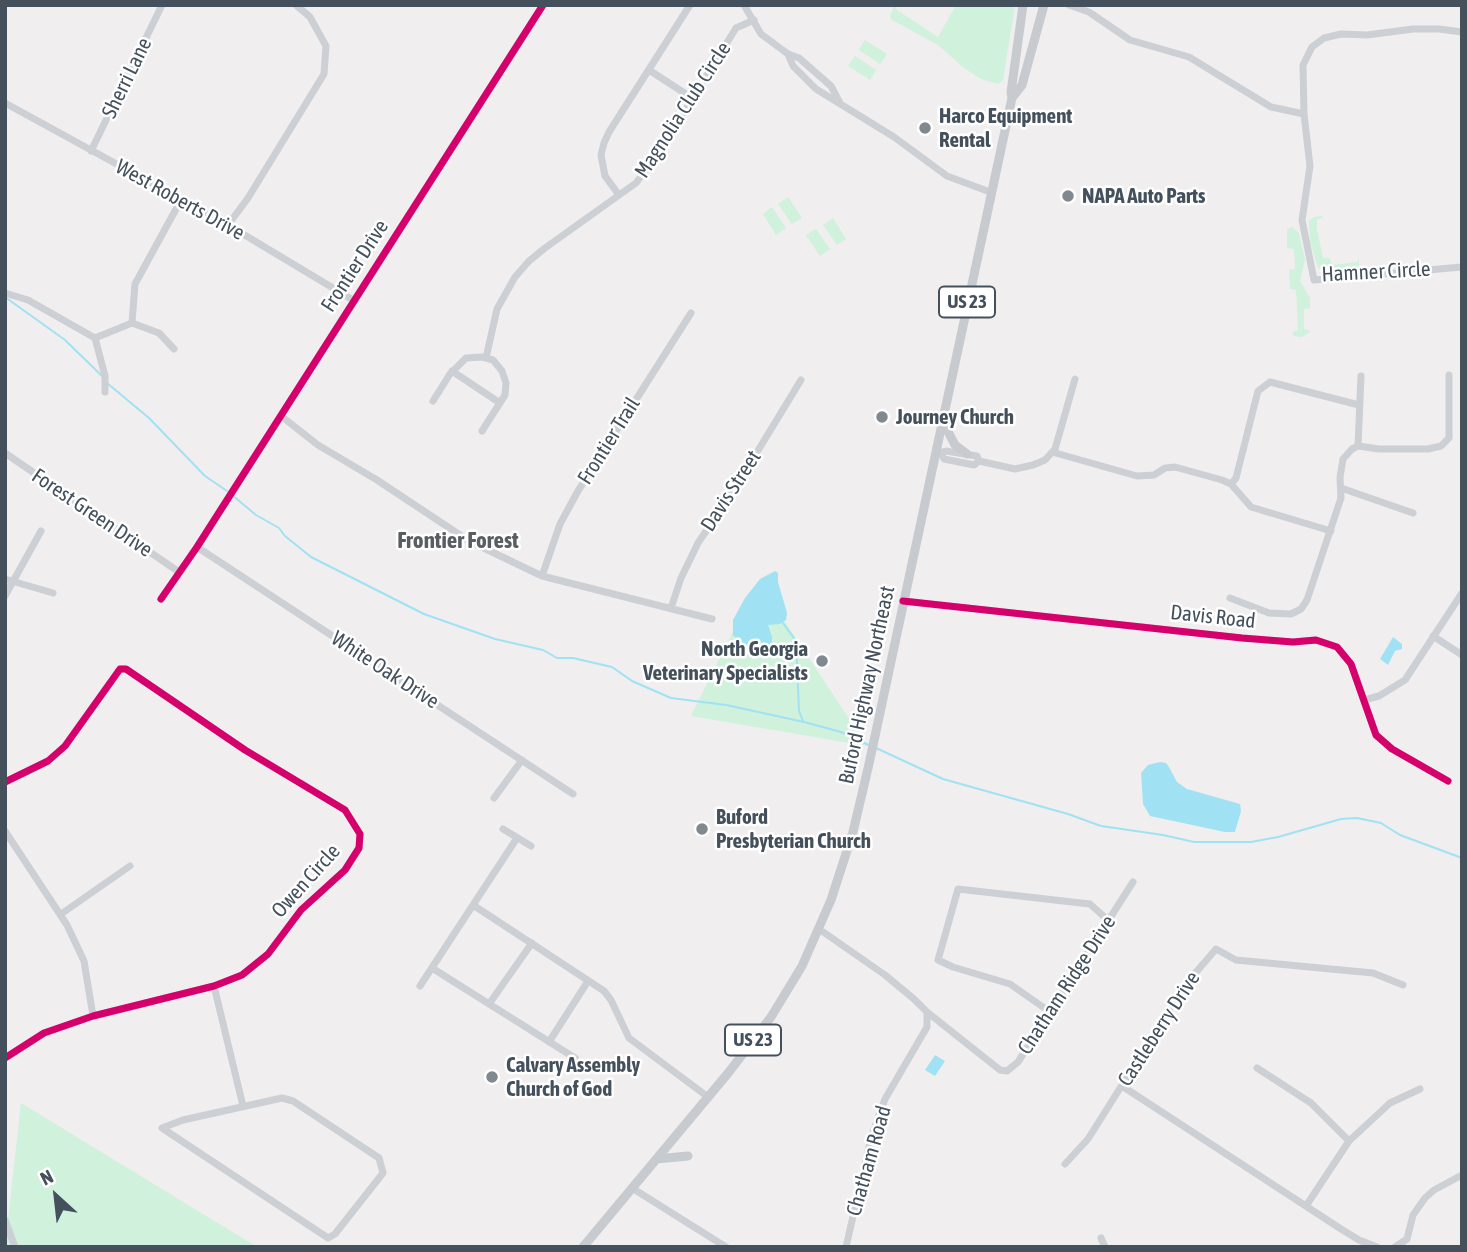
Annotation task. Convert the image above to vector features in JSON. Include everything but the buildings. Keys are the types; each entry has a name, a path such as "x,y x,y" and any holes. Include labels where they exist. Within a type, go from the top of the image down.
{"main road":[{"name":"US 23","path":"1012,98 1013,71 1023,5"},
{"name":"US 23","path":"1012,98 1022,85 1044,5"},
{"name":"Buford Highway Northeast","path":"583,1247 771,1017 802,965 831,900 853,832 938,453 942,419 1012,98"},
{"path":"942,419 956,445 967,454"},
{"path":"656,1159 688,1156"}],"street":[{"name":"Sherri Lane","path":"92,151 162,5"},
{"path":"228,225 248,198 324,74 326,46 310,17 296,5"},
{"name":"Frontier Drive","path":"179,572 543,5"},
{"name":"Magnolia Club Circle","path":"690,5 609,132 601,155 606,176 619,195 635,183 660,151 736,28 754,20"},
{"path":"744,5 761,34 788,54 799,58 831,86 840,103"},
{"path":"1069,5 1089,12 1130,40 1189,57 1271,107 1304,114"},
{"name":"Hamner Circle","path":"1462,32 1413,29 1367,36 1341,34 1324,38 1312,47 1303,65 1304,114 1310,166 1302,220 1314,281 1462,267"},
{"path":"788,54 793,66 816,89 894,137 947,176 990,192"},
{"path":"649,70 692,98"},
{"path":"808,81 816,73"},
{"name":"West Roberts Drive","path":"5,103 228,225 353,300"},
{"path":"486,358 497,309 515,277 545,248 619,195"},
{"path":"132,323 135,284 181,200"},
{"path":"5,293 28,300 95,338 105,376 105,392"},
{"name":"Frontier Trail","path":"542,576 560,524 578,491 691,313"},
{"path":"95,338 132,323 159,333 174,349"},
{"path":"433,401 452,371 466,358 493,360 502,371 506,383 505,395 482,431"},
{"path":"452,371 500,403"},
{"path":"1230,598 1269,613 1291,614 1301,609 1307,600 1341,498 1340,468 1343,460 1358,446 1428,449 1441,446 1449,439 1449,375"},
{"path":"1358,446 1361,376"},
{"path":"979,461 1015,469 1045,460 1055,449 1075,379"},
{"name":"Davis Street","path":"671,608 681,578 698,543 802,380"},
{"path":"1231,484 1236,478 1258,391 1270,382 1359,405"},
{"path":"281,416 318,445 377,480 469,541 542,576 712,619"},
{"path":"938,453 946,451 967,454 977,456 979,461"},
{"path":"1052,452 1137,476 1154,475 1165,468 1175,467 1231,484 1251,507 1331,531"},
{"name":"Forest Green Drive","path":"5,453 179,572"},
{"path":"938,453 944,459 974,465 979,461"},
{"path":"1341,488 1413,513"},
{"path":"5,596 8,580 41,531"},
{"name":"White Oak Drive","path":"197,547 573,794"},
{"path":"161,599 179,572"},
{"path":"8,580 53,593"},
{"path":"1364,700 1387,692 1405,680 1462,593"},
{"name":"Davis Road","path":"903,601 1242,638 1293,642 1316,640 1337,647 1351,664 1377,735 1392,749 1448,781"},
{"path":"1433,636 1462,655"},
{"name":"Owen Circle","path":"5,782 48,761 65,746 120,668 126,669 245,750 345,810 360,834 359,848 345,870 301,910 268,954 242,975 214,986 93,1016 44,1033 5,1058"},
{"path":"494,797 522,760"},
{"path":"503,829 531,846"},
{"path":"5,831 61,914 84,961 93,1016"},
{"path":"420,986 517,838"},
{"path":"61,914 130,866"},
{"name":"Chatham Ridge Drive","path":"927,1012 1000,1070 1007,1071 1018,1062 1133,882"},
{"path":"1050,1012 1010,984 938,960 958,889 1090,904 1109,920"},
{"path":"472,905 604,991 629,1038 708,1097"},
{"path":"819,929 885,975 927,1012"},
{"path":"489,1004 532,943"},
{"name":"Castleberry Drive","path":"1065,1164 1088,1139 1185,985 1216,949 1236,960 1373,973 1404,985"},
{"path":"432,968 575,1058"},
{"path":"549,1042 589,981"},
{"path":"214,986 243,1106"},
{"name":"Chatham Road","path":"846,1247 871,1139 885,1099 927,1027 927,1012"},
{"path":"1257,1068 1311,1103 1349,1141"},
{"path":"1122,1086 1359,1240 1377,1247"},
{"path":"1306,1206 1349,1141 1390,1103 1420,1089"},
{"path":"282,1098 293,1101 379,1158 383,1173 335,1234 328,1238 303,1223 162,1128 183,1120 243,1106 282,1098"},
{"path":"1395,1247 1404,1245 1419,1204 1434,1190 1462,1175"},
{"path":"632,1188 726,1247"},
{"path":"5,1220 15,1247"},
{"path":"1101,1238 1105,1247"}],"green space":[{"path":"895,5 897,10 938,37 956,5 1015,5 1003,80 998,84 981,79 938,45 892,20 890,15"},
{"path":"865,40 887,54 880,64 859,50"},
{"path":"855,56 876,70 870,80 848,66"},
{"path":"788,197 802,218 792,224 778,204"},
{"path":"772,207 786,228 776,235 763,214"},
{"path":"1322,216 1323,218 1317,219 1317,229 1323,258 1330,258 1332,265 1358,262 1359,256 1359,266 1355,270 1329,273 1318,268 1310,241 1309,221"},
{"path":"833,218 846,239 837,245 823,225"},
{"path":"1292,227 1299,233 1305,260 1300,281 1310,298 1310,308 1304,309 1304,329 1311,331 1302,337 1292,333 1298,330 1296,290 1290,289 1289,270 1295,269 1294,249 1287,248 1287,229"},
{"path":"816,229 830,249 820,256 806,235"},
{"path":"758,581 867,746 691,716"},
{"path":"21,1103 257,1247 5,1247"}],"water":[{"path":"775,571 778,573 787,613 786,620 780,624 768,625 772,646 746,649 733,635 733,620 760,579"},
{"path":"1393,637 1402,644 1402,649 1395,651 1388,665 1380,659"},
{"path":"1166,763 1177,782 1187,789 1240,804 1241,811 1235,832 1150,816 1143,804 1141,773 1148,765"},
{"path":"935,1055 945,1061 935,1076 925,1070"}],"waterway":[{"path":"5,297 65,340 102,376"},
{"path":"107,383 149,418 205,476 227,491"},
{"path":"232,495 256,515 279,528 311,557 424,614 495,639 543,650 557,658 573,658 612,667 632,681 671,698 726,705 804,722 841,732 871,746"},
{"path":"783,623 796,641 799,711 803,721"},
{"path":"876,748 943,779 1101,826 1194,842 1251,842 1341,819 1357,818 1381,823 1400,835 1462,858"}],"cycle path":[{"path":"161,599 197,547 543,5"},
{"path":"903,601 1242,638 1293,642 1316,640 1337,647 1351,664 1376,735 1392,749 1448,781"},
{"path":"5,782 48,761 65,746 120,669 126,669 245,750 345,810 360,834 359,848 345,870 301,910 268,954 242,975 214,986 93,1016 44,1033 5,1058"}],"place":[{"name":"Harco Equipment Rental","path":"925,128"},
{"name":"NAPA Auto Parts","path":"1068,196"},
{"name":"Journey Church","path":"882,417"},
{"name":"North Georgia Veterinary Specialists","path":"822,661"},
{"name":"Buford Presbyterian Church","path":"702,829"},
{"name":"Calvary Assembly Church of God","path":"492,1077"}],"district":[{"name":"Frontier Forest","path":"458,541"}]}
